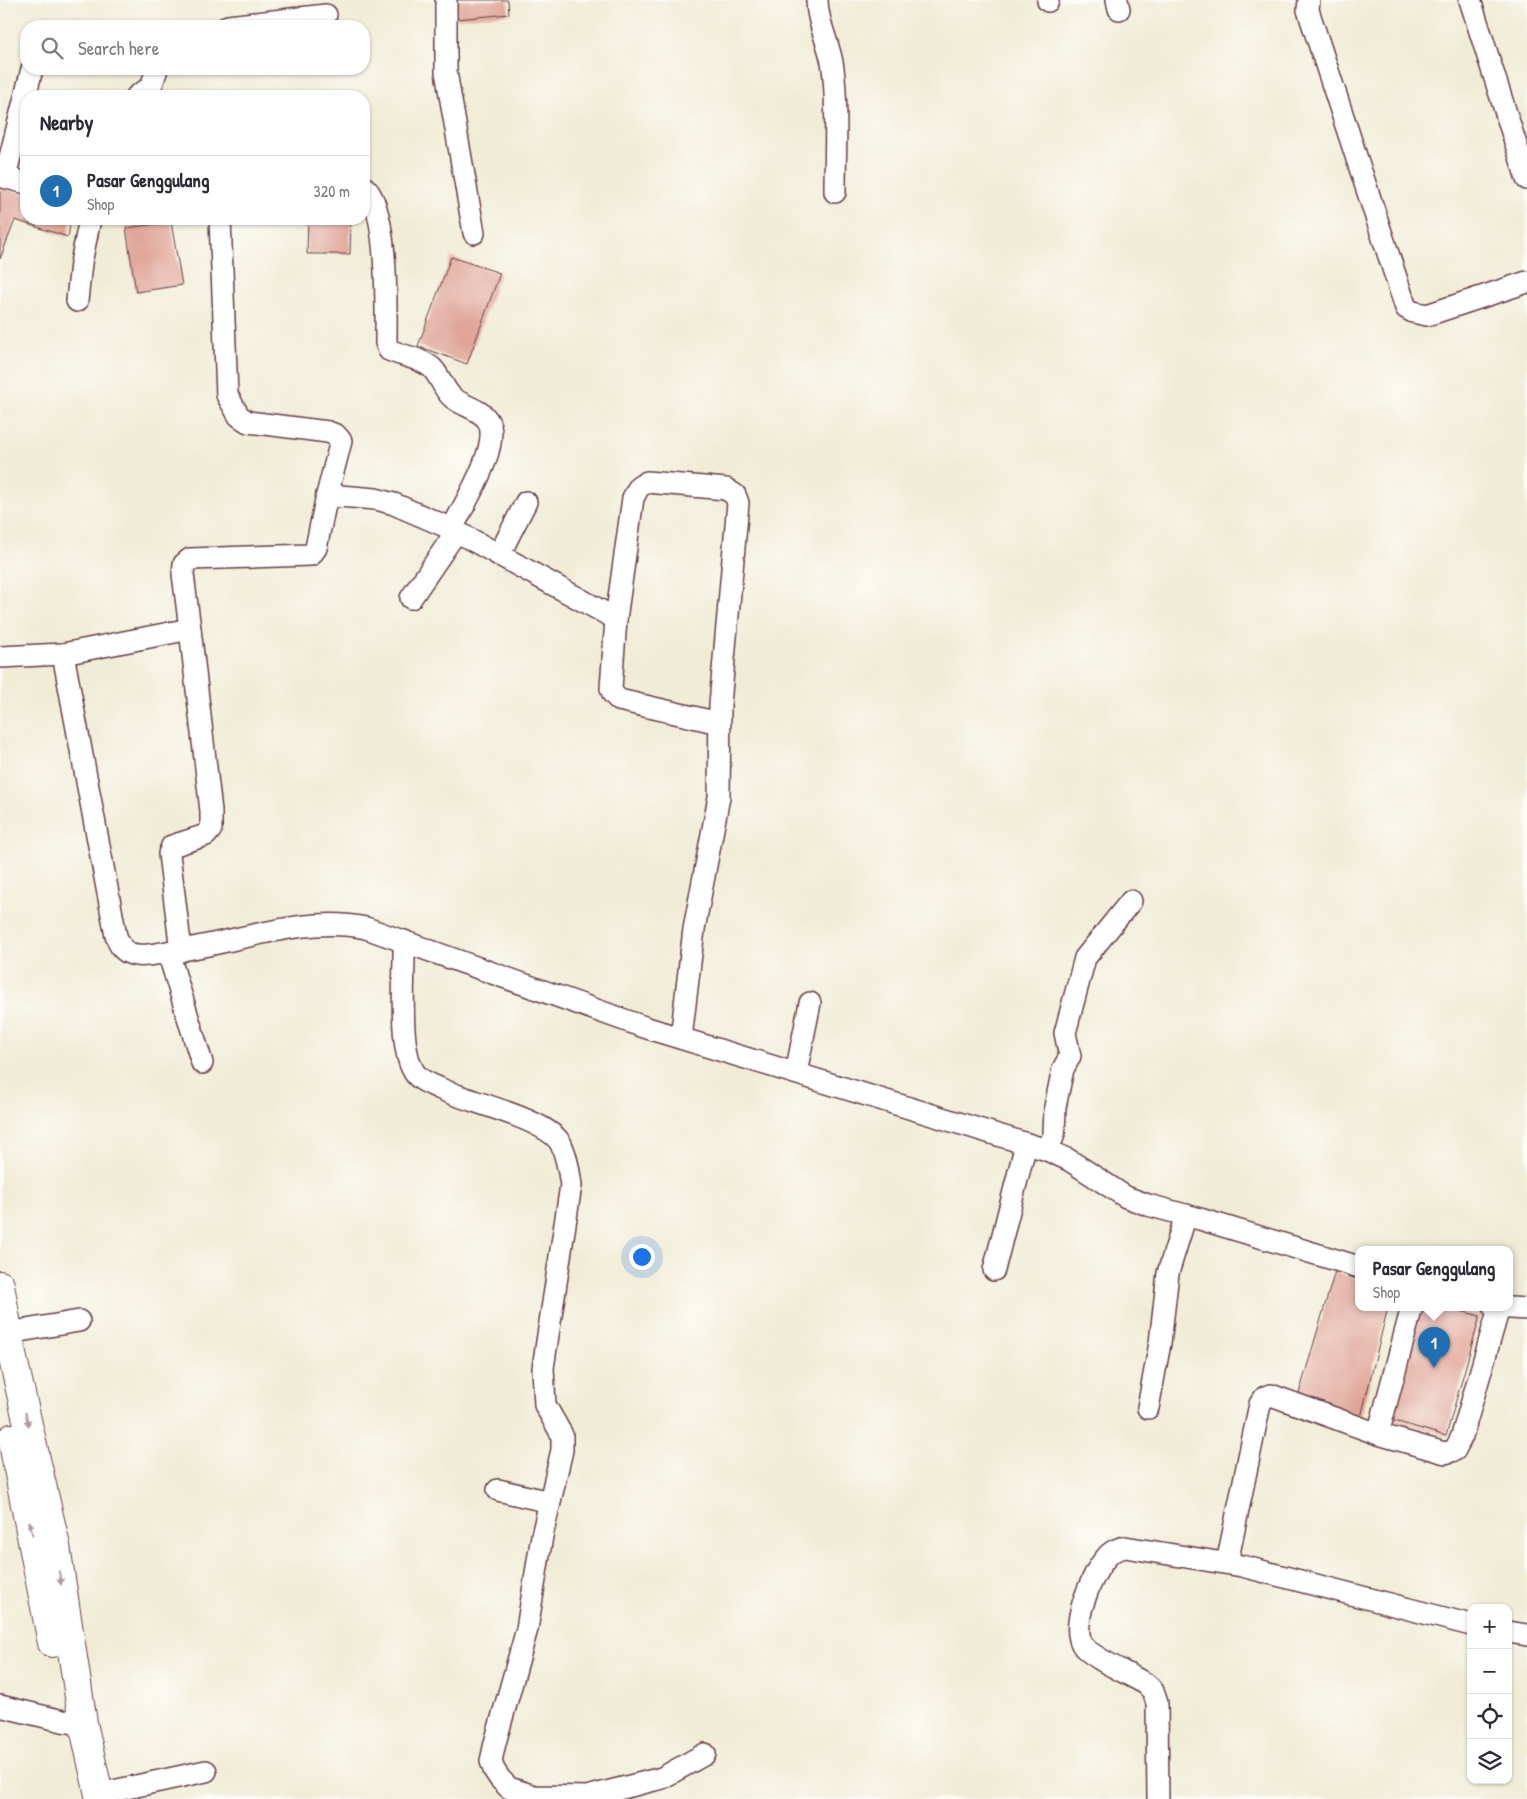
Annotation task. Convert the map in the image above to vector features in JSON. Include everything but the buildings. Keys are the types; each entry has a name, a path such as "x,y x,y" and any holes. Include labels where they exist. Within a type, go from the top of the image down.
{"main road":[{"path":"0,1285 5,1358 75,1723 94,1797"}],"street":[{"path":"446,0 446,72 474,234"},
{"path":"817,0 818,12 828,42 834,70 836,192"},
{"path":"1309,0 1308,10 1406,308 1413,312 1427,315 1527,282"},
{"path":"1472,0 1527,179"},
{"path":"281,20 326,15"},
{"path":"26,90 30,75"},
{"path":"146,90 151,87 155,75"},
{"path":"20,113 3,176 20,181"},
{"path":"370,195 383,245 386,273 386,343 389,350 421,361 432,368 447,393 459,403 480,414 487,420 492,430 492,442 487,457 454,530 411,598"},
{"path":"77,302 81,263 89,225"},
{"path":"202,1063 174,952 169,854 172,846 206,835 211,829 211,811 182,574 184,564 190,559 311,554 316,548 340,450 340,441 336,435 248,422 239,416 227,395 220,225"},
{"path":"681,1038 694,929 717,816 719,724 735,560 738,503 735,495 726,489 647,482 639,487 633,498 616,619 610,688 612,694 619,700 719,724"},
{"path":"328,495 376,499 454,530 616,619"},
{"path":"499,555 526,502"},
{"path":"0,657 63,654 190,629"},
{"path":"63,654 116,936 120,946 129,953 140,956 174,952 267,933 331,924 366,928 681,1038 1047,1150 1069,1160 1126,1197 1355,1266"},
{"path":"1047,1150 1054,1135 1055,1107 1063,1069 1070,1056 1065,1033 1084,958 1131,901"},
{"path":"404,941 405,1042 414,1073 423,1081 449,1093 541,1127 555,1136 561,1144 569,1170 571,1185 544,1368 545,1404 562,1435 562,1450 550,1502 527,1629 491,1761 494,1770 509,1788 534,1796 587,1797 662,1778 705,1754"},
{"path":"796,1073 810,1003"},
{"path":"994,1270 1026,1144"},
{"path":"1148,1408 1160,1343 1168,1273 1186,1215"},
{"path":"1513,1309 1527,1309"},
{"path":"1378,1434 1411,1311"},
{"path":"1227,1563 1260,1404 1265,1397 1271,1395 1378,1434 1445,1453 1455,1450 1462,1436 1495,1311"},
{"path":"5,1358 79,1321"},
{"path":"498,1490 550,1502"},
{"path":"1158,1799 1157,1704 1153,1691 1146,1684 1084,1647 1080,1640 1079,1627 1085,1596 1098,1568 1116,1550 1125,1547 1227,1563 1343,1590 1446,1620 1467,1623"},
{"path":"1512,1633 1527,1635"},
{"path":"0,1706 75,1723"},
{"path":"94,1797 206,1771"}],"place":[{"name":"Pasar Genggulang","path":"1434,1368"}]}
